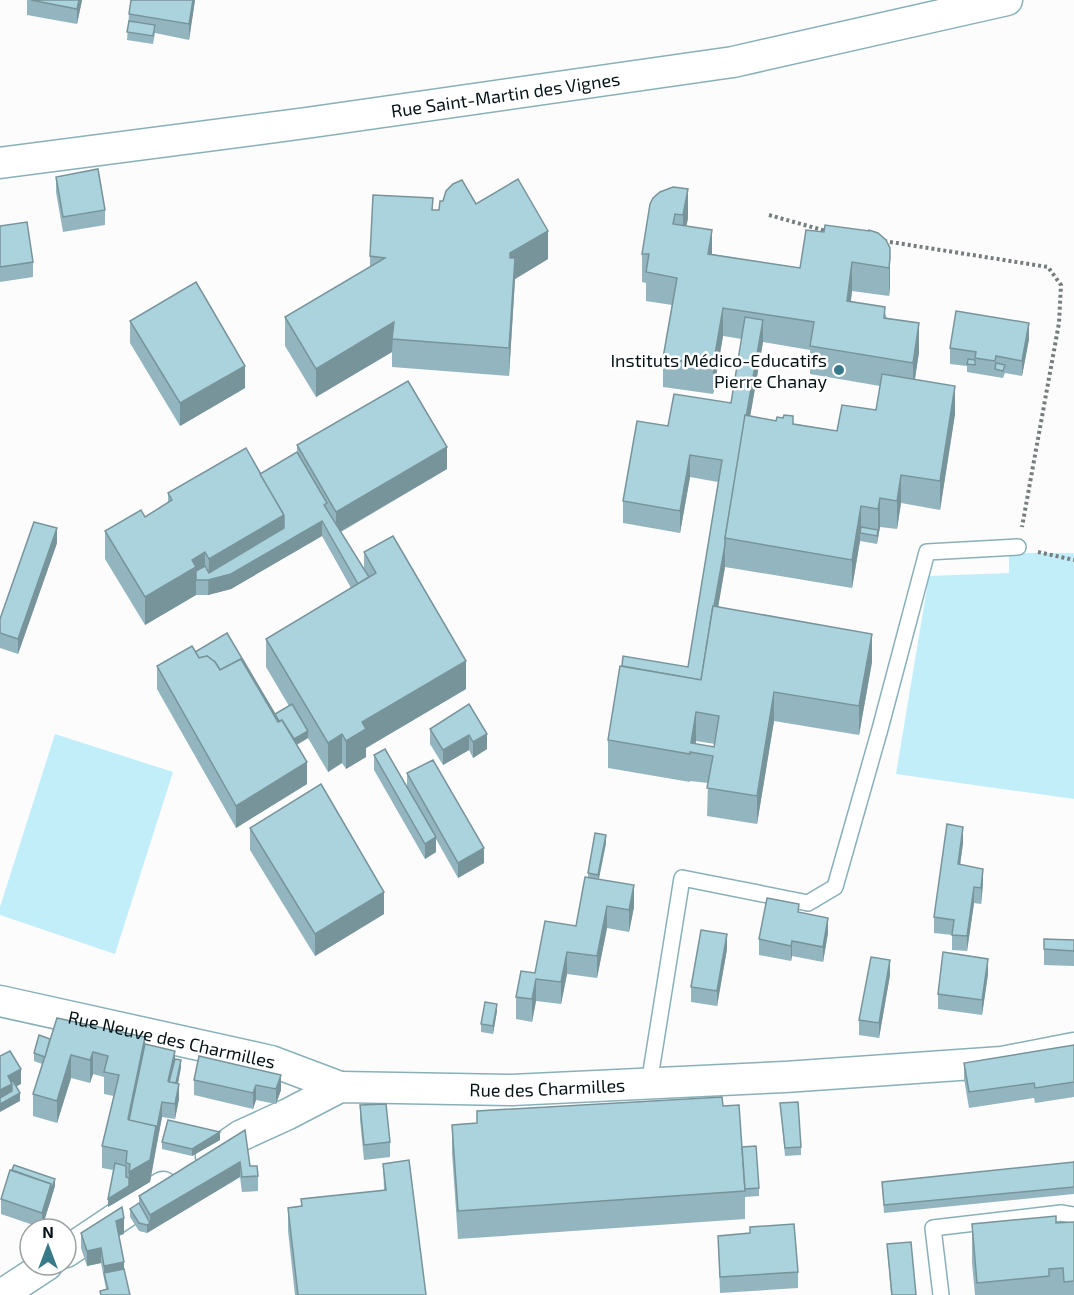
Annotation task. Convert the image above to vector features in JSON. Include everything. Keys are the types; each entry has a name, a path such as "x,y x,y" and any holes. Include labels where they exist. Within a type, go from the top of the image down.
{"street":[{"name":"Rue Saint-Martin des Vignes","path":"0,163 349,117 733,62 1007,0"},
{"name":"Rue Neuve des Charmilles","path":"0,1001 271,1061 340,1088"},
{"name":"Rue des Charmilles","path":"78,1244 240,1136 340,1088 512,1090 785,1077 1002,1062 1074,1048"},
{"path":"7,1287 25,1277"}],"lane":[{"path":"649,1084 682,879 808,903 835,887 927,552 1018,547"},
{"path":"941,1295 933,1228 1061,1213 1074,1215"}],"path":[{"path":"769,215 833,233"},
{"path":"879,240 1048,267 1061,285 1059,323 1018,547 1074,560"}],"shaded area":[{"path":"1009,553 1074,553 1074,799 896,774 929,576 1009,573"},
{"path":"55,734 173,772 115,954 0,915 0,907"}],"building":[{"path":"31,0 79,0 77,9"},
{"path":"131,0 193,0 189,24 129,14"},
{"path":"129,21 155,25 153,36 127,32"},
{"path":"98,169 105,210 63,217 56,177"},
{"path":"518,179 548,231 510,253 510,258 515,258 509,348 392,339 394,322 316,369 285,317 385,258 370,256 373,195 433,198 432,210 439,210 440,201 443,201 446,191 453,184 462,180 476,204"},
{"path":"673,187 688,189 683,215 675,214 673,224 712,230 708,254 800,268 806,230 824,232 825,225 878,233 886,240 890,248 889,268 852,262 847,301 885,307 884,318 919,323 913,363 810,346 814,322 723,308 713,366 663,358 677,278 646,272 649,254 642,254 650,204 660,192"},
{"path":"27,222 33,262 0,267 0,226"},
{"path":"196,282 245,366 180,403 130,321"},
{"path":"956,311 1029,323 1022,361 996,356 995,361 975,358 976,352 950,348"},
{"path":"745,317 763,320 701,680 622,666 623,656 688,667 722,460 690,455 680,511 623,501 637,421 668,426 674,394 731,403"},
{"path":"968,359 975,360 975,365 967,364"},
{"path":"996,363 1005,365 1003,371 995,369"},
{"path":"882,374 955,386 940,481 901,475 897,501 880,498 878,509 861,506 852,560 725,538 745,415 776,421 777,417 793,416 793,424 837,431 842,405 876,410"},
{"path":"408,381 447,447 336,512 297,445"},
{"path":"246,448 284,515 209,559 205,552 192,560 196,567 145,597 105,531 141,510 145,517 172,500 168,493"},
{"path":"297,452 327,503 324,505 369,577 358,584 322,521 231,574 208,580 196,580 196,571 205,566 209,573 284,528 284,515 260,474"},
{"path":"34,522 57,528 18,639 0,633 0,619"},
{"path":"861,527 878,530 877,536 860,533"},
{"path":"393,536 466,661 362,722 366,729 346,741 342,734 328,743 266,639 376,573 364,552"},
{"path":"713,606 872,634 859,706 774,692 757,796 707,788 713,756 608,740 620,666 701,680","holes":["696,712 719,716 714,747 691,743"]},
{"path":"227,633 278,722 241,659 220,670 207,656 199,658 195,652"},
{"path":"192,646 199,658 207,656 220,670 241,659 278,722 282,720 307,762 236,806 157,666"},
{"path":"292,704 308,731 294,739 282,720 279,721 275,714"},
{"path":"469,704 487,734 473,742 469,735 443,750 430,729"},
{"path":"385,749 436,837 425,844 374,755"},
{"path":"433,760 484,848 458,863 407,773"},
{"path":"321,784 384,892 315,934 250,828"},
{"path":"947,824 963,827 958,864 983,869 981,888 974,887 967,936 952,935 954,920 934,917"},
{"path":"595,833 606,835 598,875 588,873"},
{"path":"585,877 634,885 629,910 607,906 597,956 567,952 561,982 536,979 532,999 516,997 521,971 535,973 545,921 576,926"},
{"path":"767,898 799,904 798,912 828,918 823,947 792,941 791,946 759,939"},
{"path":"701,930 727,934 717,991 691,987"},
{"path":"1044,939 1074,940 1074,951 1044,949"},
{"path":"943,952 988,959 982,1000 938,994"},
{"path":"871,957 890,960 879,1023 859,1020"},
{"path":"485,1002 497,1004 493,1026 481,1024"},
{"path":"57,1018 145,1037 128,1119 156,1126 150,1160 129,1172 130,1164 126,1163 127,1151 102,1146 119,1075 104,1072 108,1056 93,1052 90,1060 71,1055 57,1101 33,1094"},
{"path":"39,1035 50,1039 45,1057 34,1053"},
{"path":"145,1044 175,1051 168,1081 179,1084 175,1104 162,1102 156,1133 156,1126 129,1120"},
{"path":"1074,1045 1074,1082 1035,1088 1034,1083 969,1092 964,1063"},
{"path":"10,1051 21,1069 8,1076 12,1084 0,1090 0,1056"},
{"path":"199,1056 281,1075 276,1089 256,1085 253,1093 194,1080"},
{"path":"175,1059 181,1060 176,1083 169,1082"},
{"path":"13,1081 20,1093 0,1104 0,1098 12,1091 11,1082"},
{"path":"722,1097 723,1106 739,1105 745,1191 458,1211 452,1125 477,1123 477,1111"},
{"path":"798,1102 801,1147 785,1148 780,1103"},
{"path":"386,1104 390,1142 364,1145 360,1105"},
{"path":"168,1120 220,1132 192,1149 162,1142"},
{"path":"245,1130 250,1166 257,1166 258,1176 242,1177 240,1162 150,1215 139,1196"},
{"path":"756,1146 759,1188 745,1189 742,1147"},
{"path":"409,1160 426,1295 298,1295 288,1208 302,1206 301,1199 386,1190 383,1164"},
{"path":"1074,1162 1074,1187 884,1205 882,1182"},
{"path":"115,1163 126,1166 129,1186 108,1199"},
{"path":"14,1165 55,1179 51,1191 51,1184 12,1170"},
{"path":"10,1170 51,1184 42,1213 1,1199"},
{"path":"139,1203 150,1223 147,1225 139,1223 130,1209"},
{"path":"122,1207 124,1218 116,1221 124,1262 104,1266 101,1248 87,1251 81,1233"},
{"path":"1056,1216 1056,1223 1074,1222 1074,1281 1064,1282 1063,1268 1049,1269 1049,1276 977,1283 972,1224"},
{"path":"794,1224 798,1272 720,1277 718,1236 750,1233 750,1227"},
{"path":"911,1242 916,1295 892,1295 887,1244"},
{"path":"124,1269 130,1295 101,1295 100,1291 108,1289 104,1273"}],"place":[{"name":"Instituts Médico-Educatifs Pierre Chanay","path":"839,370"}]}
